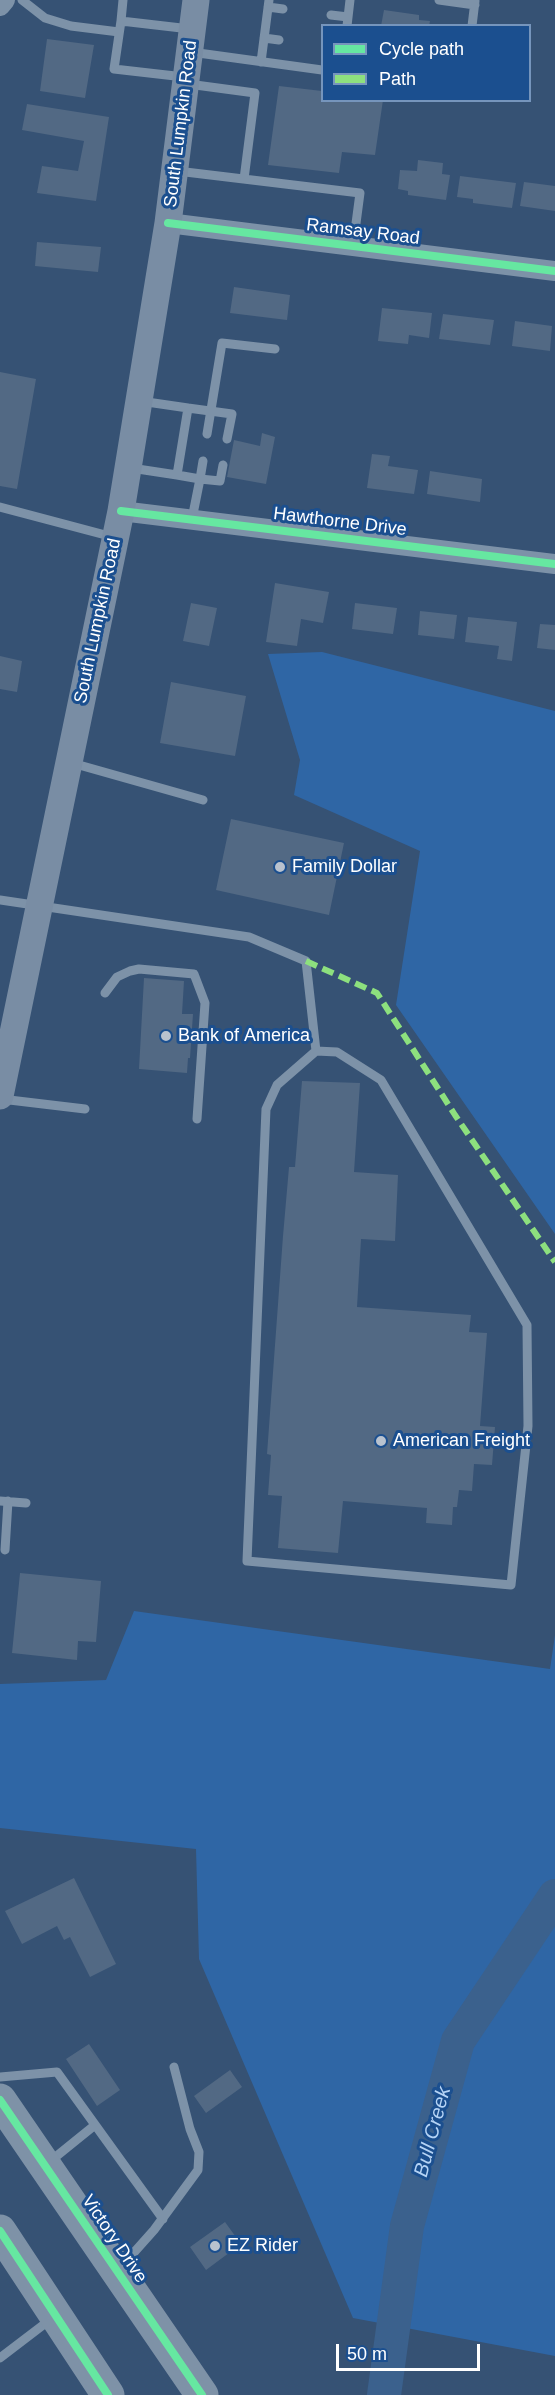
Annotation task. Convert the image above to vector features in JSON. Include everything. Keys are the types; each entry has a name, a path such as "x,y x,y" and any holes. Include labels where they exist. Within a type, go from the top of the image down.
{"highway":[{"name":"Victory Drive","path":"0,2100 202,2395"},
{"path":"0,2231 108,2395"}],"main road":[{"name":"South Lumpkin Road","path":"0,1098 121,511 168,224 196,0"}],"street":[{"path":"0,6 5,0"},
{"name":"Ramsay Road","path":"168,224 555,271"},
{"name":"Hawthorne Drive","path":"121,511 555,564"}],"lane":[{"path":"22,0 45,18 71,26 119,32"},
{"path":"123,0 114,69 189,61 261,62 321,70"},
{"path":"331,15 347,21 350,0"},
{"path":"439,0 475,2 472,24"},
{"path":"261,62 268,3 283,9"},
{"path":"121,21 189,61 255,93 244,179"},
{"path":"264,39 279,40"},
{"path":"175,170 360,193 353,246"},
{"path":"207,435 222,343 275,349"},
{"path":"140,401 232,414 227,439"},
{"path":"177,475 188,408"},
{"path":"192,519 203,461"},
{"path":"128,468 220,481 223,465"},
{"path":"0,507 116,537"},
{"path":"69,763 203,800"},
{"path":"0,900 249,937 306,961 316,1051"},
{"path":"105,993 117,977 129,971 140,969 194,974 205,1004 197,1119"},
{"path":"316,1051 337,1052 381,1080 526,1325 528,1426 511,1585 247,1561 266,1109 277,1085 316,1051"},
{"path":"0,1098 85,1109"},
{"path":"5,1550 4,1501 26,1503"},
{"path":"118,2271 163,2219 198,2170 199,2152 190,2129 174,2067"},
{"path":"0,2076 57,2072 163,2219"},
{"path":"45,2165 95,2125"},
{"path":"0,2358 55,2315"}],"shaded area":[{"path":"322,652 555,711 555,1234 396,1005 420,851 294,795 300,760 268,654"},
{"path":"134,1611 550,1669 555,1635 555,2356 353,2318 199,1959 196,1849 0,1828 0,1684 106,1680"}],"building":[{"path":"384,10 419,15 419,20 430,21 429,24 381,24"},
{"path":"47,39 94,45 85,98 40,91"},
{"path":"279,86 321,91 321,102 383,102 375,155 342,152 339,173 268,165"},
{"path":"27,104 109,117 96,201 37,193 42,166 78,171 84,141 22,130"},
{"path":"418,160 443,163 442,174 450,175 446,200 408,195 408,191 398,189 400,170 417,171"},
{"path":"460,176 516,183 512,208 473,203 473,199 457,197"},
{"path":"524,182 555,186 555,211 520,206"},
{"path":"37,242 101,247 98,272 35,266"},
{"path":"234,287 290,295 287,320 230,313"},
{"path":"382,308 432,313 429,338 409,335 408,344 378,341"},
{"path":"443,314 494,320 490,345 439,339"},
{"path":"515,321 552,326 550,351 512,346"},
{"path":"0,372 36,379 17,489 0,486"},
{"path":"262,433 275,437 266,484 227,477 234,440 260,446"},
{"path":"372,454 390,456 388,466 418,470 414,494 367,488"},
{"path":"430,471 482,479 480,502 427,494"},
{"path":"275,583 329,592 323,623 301,619 297,646 266,642"},
{"path":"191,603 217,608 209,646 183,641"},
{"path":"355,603 397,608 393,634 352,629"},
{"path":"420,611 457,615 454,639 418,635"},
{"path":"468,617 517,622 512,661 497,659 499,646 465,642"},
{"path":"540,624 555,625 555,650 537,648"},
{"path":"0,656 22,661 17,692 0,689"},
{"path":"171,682 246,696 235,756 160,743"},
{"name":"Family Dollar","path":"231,819 344,843 329,915 216,890"},
{"name":"Bank of America","path":"144,978 184,981 182,1014 193,1014 187,1073 139,1069"},
{"name":"American Freight","path":"302,1081 360,1083 354,1172 398,1175 395,1241 361,1239 357,1307 471,1315 469,1332 487,1333 480,1426 495,1427 492,1465 474,1464 472,1491 459,1490 457,1507 453,1507 452,1525 426,1523 427,1508 343,1501 338,1553 278,1548 282,1496 268,1495 271,1455 267,1454 283,1236 289,1167 295,1167"},
{"path":"20,1573 101,1581 96,1642 78,1641 77,1660 12,1653"},
{"path":"74,1878 116,1964 90,1977 70,1937 64,1940 57,1926 22,1944 5,1911"},
{"path":"89,2044 120,2090 97,2106 66,2059"},
{"path":"230,2070 242,2087 206,2113 194,2096"},
{"name":"EZ Rider","path":"225,2222 241,2244 206,2270 190,2247"}],"waterway":[{"name":"Bull Creek","path":"384,2395 407,2226 458,2041 555,1896"}],"marked path":[{"path":"306,961 377,993 455,1115 555,1262"}],"cycle path":[{"path":"168,223 555,271"},
{"path":"121,511 555,564"},
{"path":"0,2100 202,2395"},
{"path":"0,2231 108,2395"}],"place":[{"name":"Family Dollar","path":"280,867"},
{"name":"Bank of America","path":"166,1036"},
{"name":"American Freight","path":"381,1441"},
{"name":"EZ Rider","path":"215,2246"}]}
